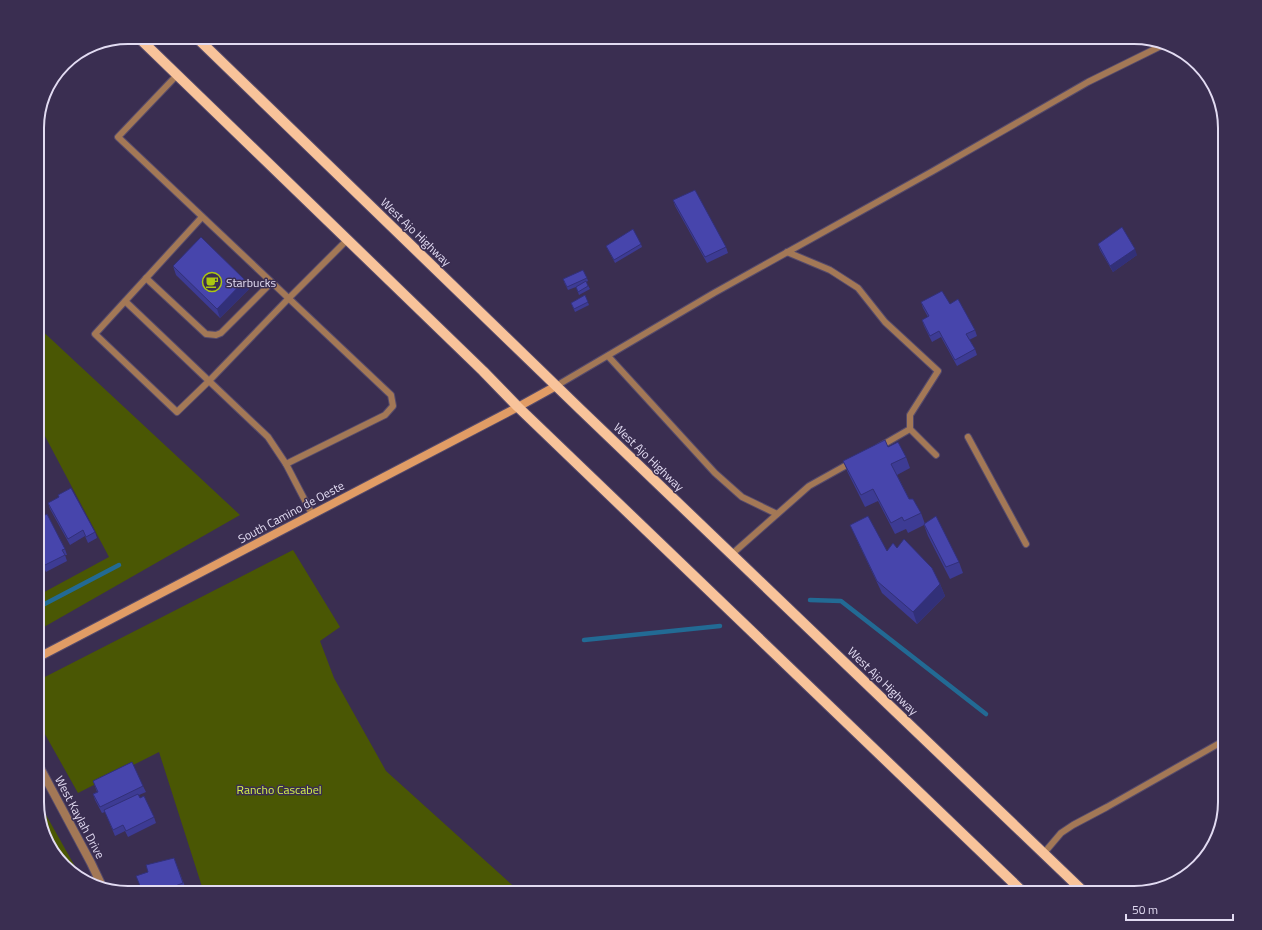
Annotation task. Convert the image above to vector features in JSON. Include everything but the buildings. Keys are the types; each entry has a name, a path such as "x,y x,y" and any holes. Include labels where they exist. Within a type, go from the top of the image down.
{"main road":[{"path":"145,44 483,371 518,407 1017,886"},
{"name":"West Ajo Highway","path":"203,44 556,386 1078,886"}],"street":[{"name":"South Camino de Oeste","path":"44,654 556,386"},
{"name":"West Kaylah Drive","path":"44,775 100,881"}],"lane":[{"path":"556,386 714,293 933,171 1088,82 1158,47"},
{"path":"177,75 118,137 390,395 393,406 385,415 286,464"},
{"path":"202,217 95,334 178,412 347,240"},
{"path":"787,252 830,270 858,288 885,322 938,371 910,415 910,429 936,455"},
{"path":"146,278 206,334 216,335 222,333 271,283"},
{"path":"125,301 268,437 286,464 312,514"},
{"path":"608,356 716,473 742,497 776,514"},
{"path":"876,448 910,429"},
{"path":"968,437 1026,544"},
{"path":"732,554 809,486 856,460"},
{"path":"1044,853 1061,833 1073,824 1107,807 1218,744"}],"green space":[{"path":"44,333 240,515 44,627 44,592 109,557 44,434"},
{"name":"Rancho Cascabel","path":"293,550 340,627 320,641 334,678 386,771 513,886 202,886 159,752 78,793 44,732 44,677"},
{"path":"45,813 76,868 58,849 48,829"}],"waterway":[{"path":"44,604 119,565"},
{"path":"810,600 841,601 986,714"},
{"path":"584,640 720,626"}],"place":[{"name":"Starbucks","path":"212,282"}]}
